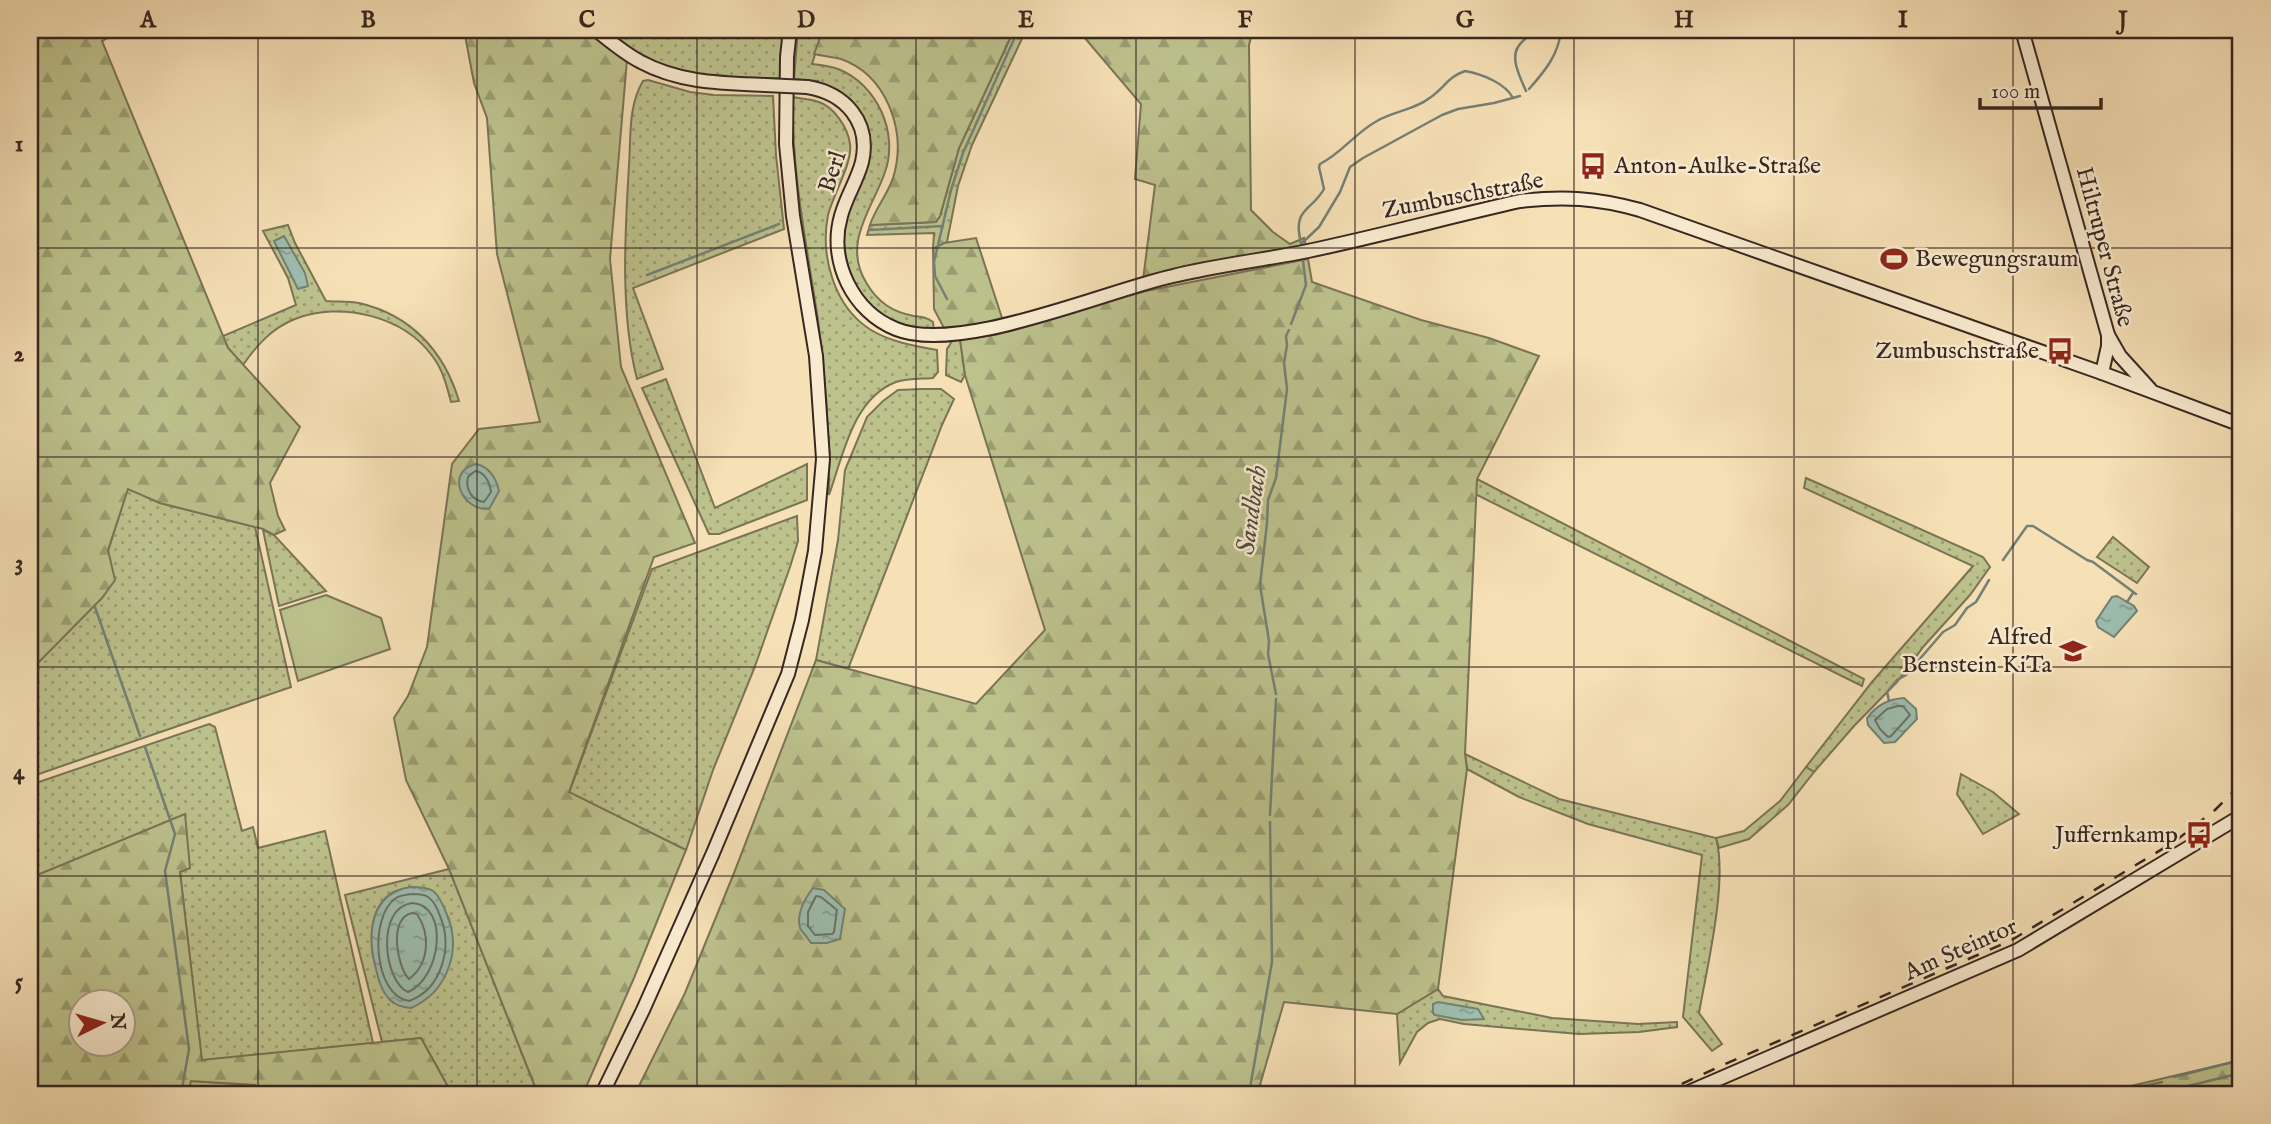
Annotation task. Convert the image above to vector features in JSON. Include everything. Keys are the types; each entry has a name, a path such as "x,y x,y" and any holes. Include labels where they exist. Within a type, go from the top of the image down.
{"street":[{"name":"Berl","path":"596,30 643,64 673,75 697,81 807,87 826,92 843,102 855,116 863,135 862,160 840,218 838,240 839,261 851,290 870,314 884,324 912,334 941,336"},
{"path":"602,1094 713,853 788,674 815,551 822,459 816,356 793,216 786,144 786,80 790,30"},
{"name":"Hiltruper Straße","path":"2022,30 2108,335 2102,373"},
{"name":"Zumbuschstraße","path":"941,336 970,332 1049,313 1176,275 1307,251 1520,201 1585,198 1640,210 2102,373"},
{"path":"2108,335 2120,356 2154,393"},
{"path":"2102,373 2241,425"},
{"name":"Am Steintor","path":"1684,1094 2018,950 2241,816"}],"green space":[{"path":"30,30 122,30 102,41 228,348 300,427 270,483 278,516 285,530 274,535 263,529 160,503 128,489 108,550 115,580 102,598 30,671"},
{"path":"464,30 588,30 627,60 610,259 621,367 695,543 654,557 569,792 686,850 583,1094 538,1094 449,869 406,780 394,718 408,696 427,647 452,464 479,429 540,422 497,254 487,118 474,83"},
{"path":"608,30 784,30 780,78 710,76 676,69 638,53"},
{"path":"798,30 823,30 812,64 835,68 852,76 874,98 887,126 889,157 858,240 860,269 867,284 881,301 899,312 931,320 934,331 905,326 887,319 866,301 852,276 845,248 845,221 870,156 868,128 854,105 844,96 818,81 794,79"},
{"path":"823,30 1014,30 959,148 936,222 870,225 895,171 897,138 894,121 889,105 870,77 841,59 814,54"},
{"path":"1014,30 1026,30 972,145 958,186 947,242 933,249 934,233 867,235 870,225 936,222 959,148"},
{"path":"1078,30 1253,30 1249,45 1251,210 1273,232 1290,244 1304,238 1306,246 1143,280 1155,185 1135,179 1141,104"},
{"path":"648,80 690,92 773,96 784,229 633,288 663,369 637,379 626,300 626,218 633,111 638,91 643,81"},
{"path":"793,97 816,101 830,108 849,138 849,160 828,215 826,231 828,263 839,294 858,320 871,330 895,341 937,350 938,372 933,378 896,382 869,401 845,446 829,495 825,386 797,181"},
{"path":"288,225 326,301 359,303 394,316 410,326 423,338 444,366 459,401 451,402 439,367 421,343 389,322 351,312 313,314 295,319 266,338 243,365 228,348 223,336 296,305 288,278 263,231"},
{"path":"976,238 1003,321 945,330 934,309 933,249 944,243"},
{"path":"1308,259 1312,282 1421,320 1489,338 1539,356 1477,479 1465,754 1467,769 1438,989 1397,1014 1284,1002 1260,1085 1260,1094 635,1094 685,993 816,660 976,704 1045,630 965,375 960,339 995,335 1146,291"},
{"path":"960,339 965,375 961,382 946,375 947,349 952,341"},
{"path":"666,379 715,508 807,464 807,500 719,534 709,534 642,388"},
{"path":"941,389 954,399 848,669 816,660 838,540 845,470 867,417 898,390"},
{"path":"1806,478 1983,557 1990,567 1897,682 1814,772 1806,767 1872,682 1973,566 1804,488"},
{"path":"1477,479 1864,679 1862,686 1475,494"},
{"path":"128,488 160,503 255,527 291,687 30,777 30,671 108,551"},
{"path":"797,516 798,541 790,567 754,669 713,770 686,850 569,793 652,569"},
{"path":"263,530 274,535 326,591 279,606"},
{"path":"2113,537 2149,567 2137,583 2097,557"},
{"path":"326,595 381,618 390,649 298,681 280,610"},
{"path":"209,724 215,727 242,831 253,827 258,848 325,831 373,1043 201,1061 180,872 190,867 30,878 30,785"},
{"path":"1465,754 1559,799 1716,838 1720,877 1718,900 1699,1013 1722,1044 1712,1051 1683,1017 1702,855 1588,824 1519,797 1467,769"},
{"path":"1806,767 1814,772 1788,805 1749,839 1719,848 1716,838 1744,831 1780,801"},
{"path":"1961,774 1993,792 2019,814 1983,834 1957,794"},
{"path":"185,814 190,868 180,872 202,1060 421,1038 452,1094 254,1094 255,1085 191,1081 188,1094 30,1094 30,878"},
{"path":"449,869 538,1094 452,1094 421,1038 382,1042 345,895","holes":["411,887 433,891 449,919 453,945 373,957 373,923 383,900 394,891"]},
{"path":"1438,989 1443,996 1552,1018 1638,1024 1677,1022 1677,1027 1639,1032 1579,1034 1464,1024 1440,1019 1428,1023 1417,1032 1400,1063 1397,1014"},
{"path":"2241,1060 2241,1094 2097,1094"},
{"path":"190,1081 255,1085 254,1094 188,1094"}],"water":[{"path":"284,236 305,273 308,286 298,289 274,241"},
{"path":"476,464 489,470 498,486 499,491 489,509 471,504 460,490 461,474"},
{"path":"2117,596 2134,606 2137,611 2114,637 2098,627 2096,621 2112,597"},
{"path":"1904,698 1916,709 1917,719 1895,742 1884,743 1868,725 1867,718 1883,703"},
{"path":"411,887 428,889 438,896 447,915 453,942 452,956 442,981 434,992 411,1008 395,1004 384,993 376,970 372,927 380,906 387,897"},
{"path":"813,888 824,890 845,909 840,939 827,943 811,943 800,928 800,912"},
{"path":"1438,1002 1478,1009 1484,1019 1462,1020 1435,1015 1433,1004"}],"waterway":[{"path":"947,299 935,276 934,262 951,190 963,153 1018,30"},
{"path":"1078,30 1084,30"},
{"name":"Sandbach","path":"1526,91 1515,57 1518,47 1533,30"},
{"name":"Sandbach","path":"1529,89 1546,69 1560,39 1561,30"},
{"name":"Sandbach","path":"1301,243 1301,217 1324,189 1320,164 1369,126 1425,101 1454,76 1465,71 1492,80 1505,88 1513,98"},
{"name":"Sandbach","path":"1301,244 1319,227 1340,192 1350,167 1363,158 1442,115 1520,96"},
{"path":"647,275 779,224"},
{"path":"870,230 943,226"},
{"name":"Sandbach","path":"1291,324 1306,285 1303,261"},
{"name":"Sandbach","path":"1276,694 1268,654 1269,641 1260,585 1268,500 1276,478 1287,389 1284,363 1289,330"},
{"path":"2003,560 2027,526 2033,526 2093,562 2136,594"},
{"path":"1889,701 1887,692 1897,680 1906,675 1943,632 1955,625 1967,608 1976,602 1989,580"},
{"path":"2127,602 2133,593"},
{"path":"95,607 140,736"},
{"name":"Sandbach","path":"1270,815 1276,699"},
{"path":"145,747 175,834 165,871 189,1049 181,1094"},
{"name":"Sandbach","path":"1249,1094 1272,962 1270,822"},
{"path":"2174,1077 2241,1060"},
{"path":"2176,1089 2241,1073"},
{"path":"2109,1094 2162,1082"},
{"path":"2158,1094 2167,1091"}],"railway":[{"path":"1660,1094 2010,941 2174,842 2215,810 2241,784"}],"place":[{"name":"Anton-Aulke-Straße","path":"1593,166"},
{"name":"Bewegungsraum","path":"1894,259"},
{"name":"Zumbuschstraße","path":"2060,351"},
{"name":"Alfred Bernstein KiTa","path":"2073,651"},
{"name":"Juffernkamp","path":"2199,835"}]}
